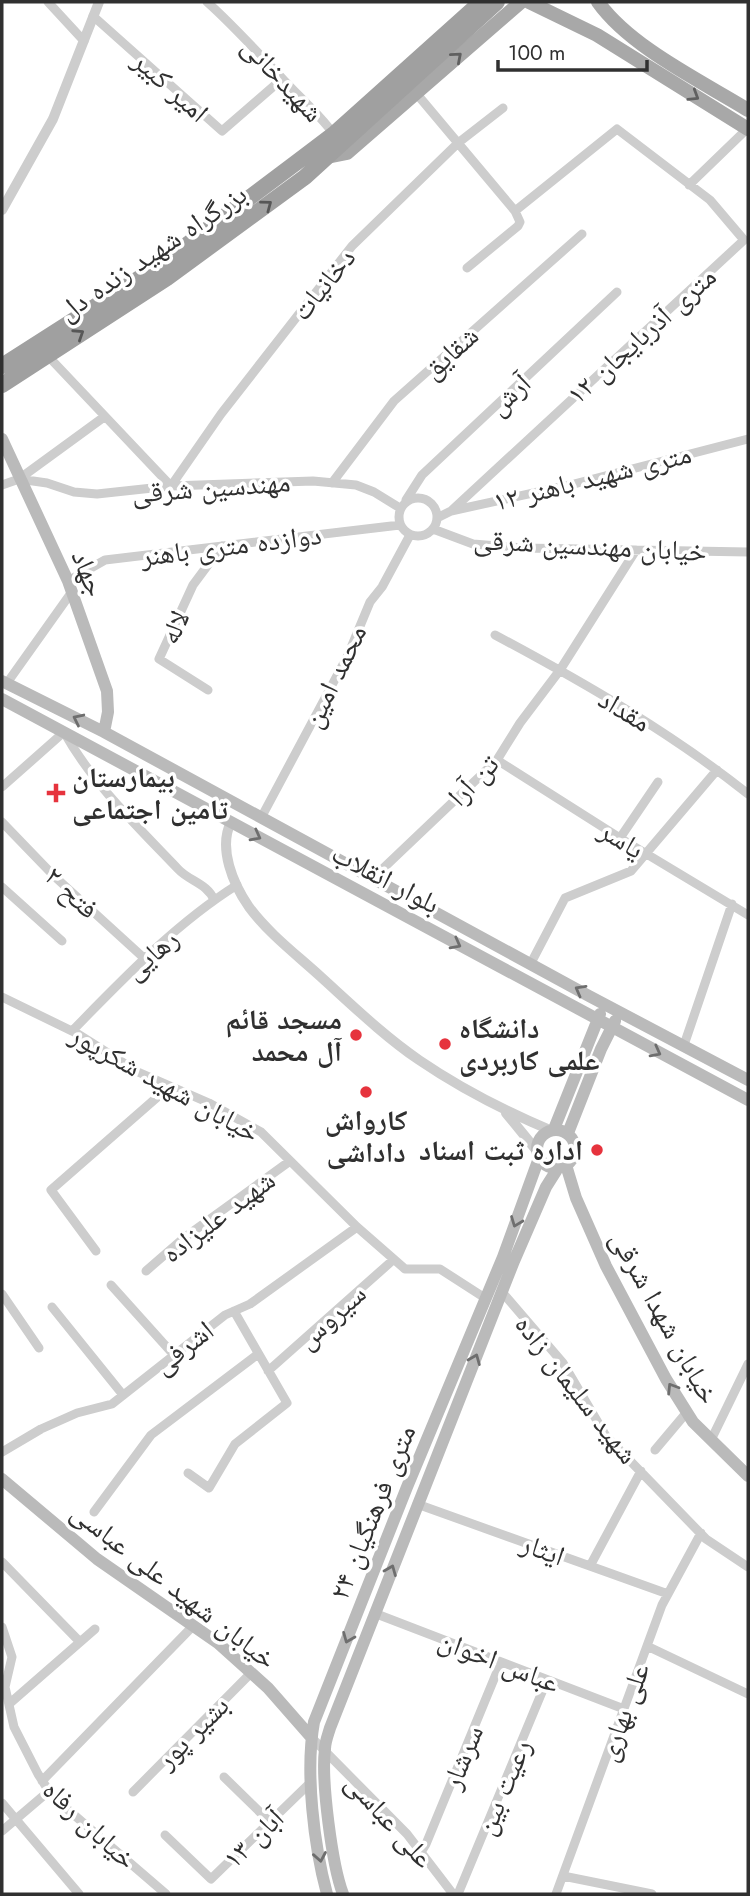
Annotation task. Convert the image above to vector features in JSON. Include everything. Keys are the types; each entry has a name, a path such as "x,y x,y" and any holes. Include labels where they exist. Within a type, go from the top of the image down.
{"highway":[{"path":"336,134 483,2"},
{"path":"336,134 497,2"},
{"name":"بزرگراه شهید زنده دل","path":"2,385 167,278 305,177 336,134"},
{"name":"بزرگراه شهید زنده دل","path":"2,366 160,265 323,151"}],"main road":[{"name":"بزرگراه شهید زنده دل","path":"336,134 475,2"},
{"path":"483,2 494,7 499,21"},
{"name":"بزرگراه شهید زنده دل","path":"323,151 347,153 521,2"},
{"path":"529,2 597,35 748,129"},
{"path":"598,2 609,18 633,39 748,110"},
{"path":"624,53 633,39"},
{"name":"جهاد","path":"2,439 70,587 107,691 108,712 104,732"},
{"name":"بلوار انقلاب","path":"4,682 104,732 748,1080"},
{"name":"بلوار انقلاب","path":"2,699 748,1100"},
{"path":"231,822 239,805"},
{"path":"552,1130 568,1133 572,1138 575,1150 571,1161 562,1166 547,1166 538,1155 539,1139 552,1130 604,1004"},
{"path":"568,1133 619,1012"},
{"name":"۲۴ متری فرهنگیان","path":"327,1894 311,1782 311,1737 314,1722 485,1298 538,1155"},
{"name":"۲۴ متری فرهنگیان","path":"343,1894 330,1830 325,1748 337,1704 502,1292 547,1186 562,1166"},
{"name":"خیابان شهدا شرقی","path":"562,1166 606,1266 666,1378 687,1412 748,1476"},
{"name":"خیابان شهید علی عباسی","path":"2,1479 97,1559 218,1643 268,1688 311,1737"},
{"path":"360,1607 374,1613"}],"street":[{"path":"48,2 84,41"},
{"path":"2,210 53,119 99,2"},
{"name":"شهیدخانی","path":"207,2 238,30 336,134"},
{"name":"امیر کبیر","path":"93,16 222,131 282,79"},
{"path":"416,93 515,211 520,222 519,226 467,268"},
{"name":"دخانیات","path":"171,486 221,414 352,246 458,143 503,108"},
{"name":"۱۲ متری آذربایجان","path":"451,511 744,240 710,200 617,129 515,211"},
{"path":"689,185 748,129"},
{"name":"شقایق","path":"332,483 394,401 582,234"},
{"name":"آرش","path":"403,504 422,475 617,292"},
{"path":"47,355 171,486"},
{"path":"2,485 19,479 104,417"},
{"name":"۱۲ متری شهید باهنر","path":"437,518 451,511 574,484 748,439"},
{"name":"مهندسین شرقی","path":"19,479 47,483 74,492 97,494 171,486 313,481 356,485 403,504"},
{"path":"416,498 429,501 437,518 433,529 422,536 410,535 400,524 398,515 403,504 416,498"},
{"name":"دوازده متری باهنر","path":"70,587 105,560 400,524"},
{"name":"خیابان مهندسین شرقی","path":"433,529 474,544 523,548 748,552"},
{"name":"محمد امین","path":"261,818 348,655 370,601 382,587 410,535"},
{"name":"لاله","path":"208,690 159,659 193,585 222,546"},
{"name":"تن آرا","path":"373,878 497,760 520,723 560,670 636,550"},
{"path":"4,682 70,587"},
{"name":"مقداد","path":"495,635 560,670 664,733 748,794"},
{"path":"2,787 64,732 81,762 98,783 181,873 211,892 214,900"},
{"name":"یاسر","path":"497,760 748,915"},
{"path":"531,963 565,898 631,871 717,770"},
{"path":"620,838 658,782"},
{"name":"فتح ۲","path":"2,822 54,876 145,959"},
{"path":"231,822 226,831 226,851 237,886 267,928 383,1032 419,1060 505,1111 552,1130"},
{"name":"رهایی","path":"72,1031 145,959 214,900 237,886"},
{"path":"2,887 62,941"},
{"path":"684,1045 732,904"},
{"name":"خیابان شهید شکرپور","path":"2,997 72,1031 138,1072 209,1103 261,1132 357,1227 405,1269 440,1269 485,1298"},
{"path":"96,1251 51,1190 170,1086"},
{"path":"505,1111 538,1155"},
{"name":"شهید علیزاده","path":"146,1271 184,1238 290,1161"},
{"name":"اشرفی","path":"2,1452 41,1429 77,1413 112,1404 225,1315 250,1304 357,1227"},
{"name":"سیروس","path":"268,1371 393,1260"},
{"path":"111,1285 173,1354"},
{"name":"شهید سلیمان زاده","path":"502,1292 563,1363 606,1436 701,1533 748,1567"},
{"path":"2,1294 39,1348"},
{"path":"52,1307 123,1395"},
{"path":"188,1472 209,1488 235,1444 287,1403 234,1311"},
{"path":"94,1512 151,1435 258,1354"},
{"path":"711,1440 748,1364"},
{"path":"654,1450 687,1412"},
{"path":"590,1566 641,1471"},
{"name":"ایثار","path":"417,1504 668,1594"},
{"name":"علی بهاری","path":"556,1894 647,1646 668,1594 701,1533"},
{"path":"2,1562 80,1642"},
{"name":"عباس اخوان","path":"374,1613 624,1709"},
{"path":"42,1781 193,1626"},
{"name":"خیابان رفاه","path":"2,1627 12,1657 5,1687 14,1727 48,1791 166,1894"},
{"path":"9,1704 95,1629"},
{"path":"647,1646 748,1694"},
{"name":"سرشار","path":"421,1852 501,1662"},
{"name":"بشیر پور","path":"133,1792 251,1672"},
{"name":"رعیت بین","path":"456,1894 547,1679"},
{"name":"علی عباسی","path":"311,1737 325,1748 407,1833 456,1894"},
{"path":"224,1777 270,1822"},
{"name":"۱۳ آبان","path":"165,1835 211,1879 311,1782"},
{"path":"2,1831 48,1791"},
{"path":"2,1803 79,1894"},
{"path":"563,1876 652,1894"}],"place":[{"name":"بیمارستان تامین اجتماعی","path":"56,793"},
{"name":"مسجد قائم آل محمد","path":"356,1035"},
{"name":"دانشگاه علمی کاربردی","path":"445,1044"},
{"name":"کارواش داداشی","path":"366,1092"},
{"name":"اداره ثبت اسناد","path":"597,1150"}]}
